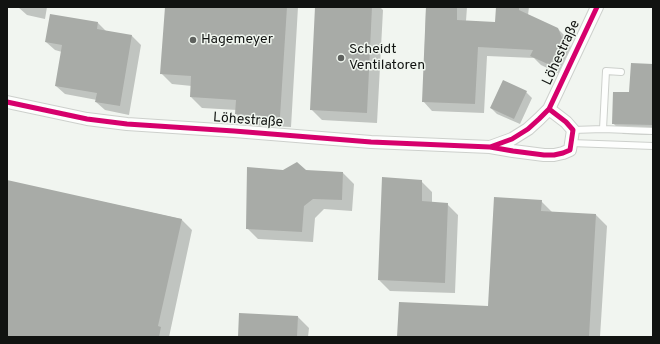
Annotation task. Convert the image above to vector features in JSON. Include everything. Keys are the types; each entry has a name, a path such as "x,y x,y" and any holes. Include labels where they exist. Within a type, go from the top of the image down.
{"street":[{"name":"Löhestraße","path":"490,147 512,139 528,129 549,109 597,7"},
{"name":"Löhestraße","path":"7,102 87,119 127,124 371,142 490,147 544,155 554,155 570,150 571,143"},
{"path":"549,109 566,122 573,130 571,143"}],"lane":[{"path":"603,130 606,71 621,72"},
{"path":"573,130 653,131"},
{"path":"571,143 653,146"}],"building":[{"path":"165,7 287,7 280,117 235,114 236,100 190,97 191,76 160,74"},
{"name":"Scheidt Ventilatoren","path":"315,7 372,7 367,113 310,110"},
{"path":"426,7 457,7 457,20 495,22 496,7 519,7 519,10 558,28 562,38 550,65 530,56 533,50 478,47 475,104 422,102"},
{"path":"50,14 98,22 97,29 132,35 120,106 95,102 97,93 55,86 62,45 45,42"},
{"path":"631,63 653,64 653,125 612,124 613,92 629,92"},
{"path":"503,80 527,91 514,119 490,108"},
{"path":"297,162 306,170 343,172 342,200 313,199 304,206 302,232 246,229 247,167 283,170"},
{"path":"382,177 422,180 422,201 448,203 445,283 378,280"},
{"path":"7,180 182,219 158,326 161,327 159,337 7,337"},
{"path":"494,197 542,200 541,211 596,214 589,337 397,337 399,302 488,306"},
{"path":"239,313 298,316 297,337 238,337"}],"cycle path":[{"path":"549,109 597,7"},
{"path":"7,102 87,119 127,124 371,142 490,147 544,155 554,155 570,150 573,130 566,122 549,109 528,129 512,139 490,147"}],"place":[{"name":"Hagemeyer","path":"193,40"},
{"name":"Scheidt Ventilatoren","path":"341,58"}]}
